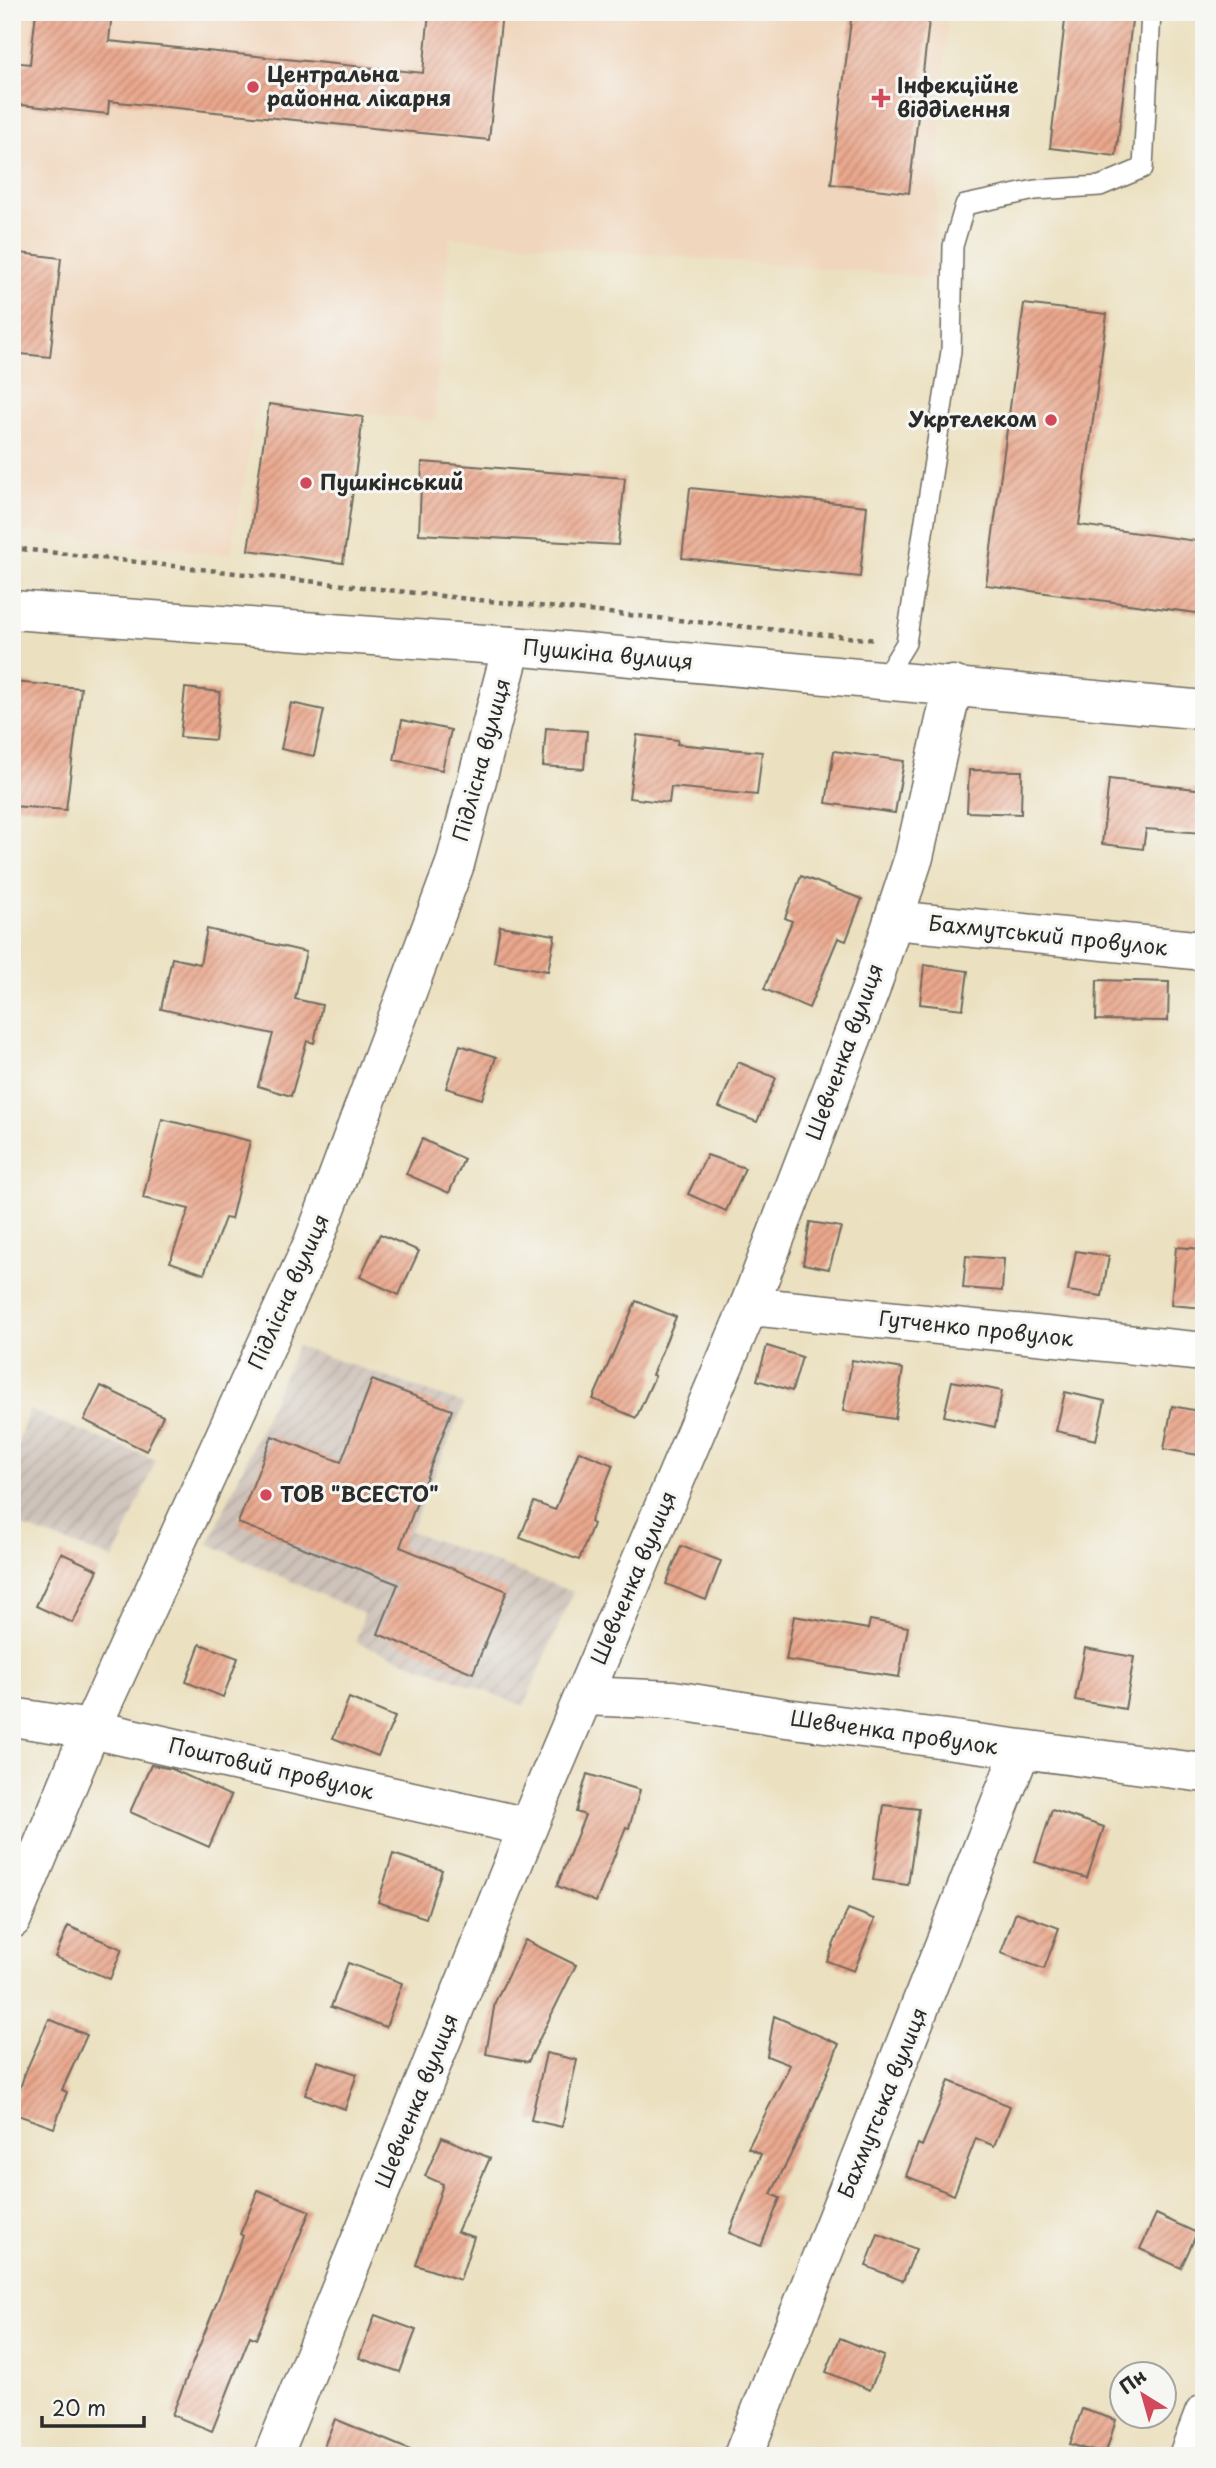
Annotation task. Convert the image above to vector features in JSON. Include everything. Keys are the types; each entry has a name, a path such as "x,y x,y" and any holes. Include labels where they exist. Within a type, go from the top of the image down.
{"street":[{"name":"Пушкіна вулиця","path":"12,610 513,646 1204,710"},
{"name":"Підлісна вулиця","path":"12,1919 91,1729 313,1243 455,864 513,646"},
{"name":"Шевченка вулиця","path":"273,2456 528,1826 749,1306 870,991 914,857 953,685"},
{"name":"Бахмутський провулок","path":"893,920 1204,951"},
{"name":"Гутченко провулок","path":"749,1306 1204,1352"},
{"name":"Шевченка провулок","path":"584,1696 673,1700 786,1718 1204,1773"},
{"name":"Поштовий провулок","path":"12,1717 91,1729 528,1826"},
{"name":"Бахмутська вулиця","path":"743,2456 1021,1750"},
{"path":"1188,2456 1204,2414"}],"lane":[{"path":"884,679 906,643 951,351 953,246 965,205 1035,190 1100,186 1143,169 1151,12"}],"path":[{"path":"12,548 478,600 906,643"}],"shaded area":[{"path":"12,12 948,12 933,278 450,237 434,421 258,400 231,555 12,529"},
{"path":"297,1346 464,1404 410,1531 573,1592 524,1706 356,1642 364,1614 209,1544"},
{"path":"29,1410 156,1460 114,1559 12,1523 12,1460"}],"building":[{"name":"Центральна районна лікарня","path":"36,12 112,12 109,41 423,73 429,12 502,12 489,140 109,101 108,114 12,104 12,62 30,64"},
{"name":"Інфекційне відділення","path":"852,12 930,12 909,193 831,184"},
{"path":"1066,12 1133,12 1116,156 1050,148"},
{"path":"12,252 61,258 50,357 12,353"},
{"name":"Укртелеком","path":"1024,304 1107,314 1079,525 1204,542 1204,614 986,585"},
{"name":"Пушкінський","path":"269,404 363,417 343,563 248,550"},
{"path":"422,462 625,478 618,545 419,534"},
{"path":"690,488 867,506 860,577 682,558"},
{"path":"12,682 81,688 66,810 12,806"},
{"path":"185,688 220,692 215,740 180,737"},
{"path":"291,703 324,710 314,756 281,749"},
{"path":"402,720 451,730 442,770 394,760"},
{"path":"546,728 587,731 584,769 543,766"},
{"path":"637,735 678,740 677,744 762,752 757,795 671,787 669,803 629,798"},
{"path":"834,751 904,761 895,813 826,803"},
{"path":"969,770 1022,771 1021,814 967,812"},
{"path":"1109,779 1204,790 1204,833 1146,829 1143,849 1102,844"},
{"path":"801,876 862,899 846,941 838,938 809,1008 764,989 792,921 785,918"},
{"path":"500,926 555,935 548,971 494,962"},
{"path":"207,929 306,952 295,999 322,1005 314,1043 307,1041 291,1096 258,1086 273,1034 161,1009 172,958 200,964"},
{"path":"924,965 968,971 963,1009 920,1004"},
{"path":"1097,980 1169,982 1168,1021 1096,1020"},
{"path":"460,1045 496,1057 482,1099 446,1088"},
{"path":"738,1062 776,1078 757,1122 719,1107"},
{"path":"162,1119 250,1141 231,1219 225,1218 204,1274 170,1262 189,1209 143,1198"},
{"path":"422,1139 464,1159 449,1193 406,1174"},
{"path":"707,1155 745,1168 726,1211 688,1194"},
{"path":"810,1222 841,1227 829,1269 803,1264"},
{"path":"380,1234 419,1251 399,1295 360,1277"},
{"path":"1176,1247 1204,1249 1204,1308 1171,1305"},
{"path":"1076,1251 1109,1256 1102,1296 1068,1291"},
{"path":"966,1256 1004,1259 1002,1291 963,1288"},
{"path":"636,1301 676,1317 652,1375 655,1376 636,1418 593,1399"},
{"path":"767,1346 802,1357 792,1391 757,1380"},
{"path":"852,1360 903,1369 895,1419 843,1411"},
{"path":"372,1380 452,1410 400,1547 507,1591 473,1673 378,1634 398,1584 238,1523 272,1436 341,1462"},
{"path":"952,1381 1002,1391 995,1427 944,1416"},
{"path":"101,1386 163,1416 146,1451 84,1420"},
{"path":"1065,1392 1105,1401 1096,1440 1056,1431"},
{"path":"1172,1406 1204,1412 1204,1456 1164,1449"},
{"path":"579,1451 613,1465 590,1522 593,1524 579,1560 520,1538 534,1502 555,1510"},
{"path":"681,1546 721,1561 706,1600 666,1584"},
{"path":"61,1553 98,1570 73,1623 36,1606"},
{"path":"794,1616 868,1629 870,1620 908,1627 899,1677 786,1660"},
{"path":"200,1644 238,1658 223,1697 186,1682"},
{"path":"1085,1648 1134,1657 1125,1709 1075,1700"},
{"path":"349,1698 395,1717 378,1756 333,1738"},
{"path":"151,1765 172,1769 231,1796 209,1847 130,1812"},
{"path":"587,1774 640,1790 629,1828 626,1827 596,1902 557,1886 585,1815 576,1812"},
{"path":"884,1805 919,1809 908,1885 873,1880"},
{"path":"1052,1810 1104,1827 1087,1878 1035,1862"},
{"path":"393,1854 442,1870 426,1918 378,1902"},
{"path":"848,1909 875,1919 854,1971 827,1961"},
{"path":"1016,1912 1059,1928 1044,1969 1001,1953"},
{"path":"68,1926 122,1949 110,1979 55,1957"},
{"path":"525,1940 576,1965 528,2062 486,2054 495,2002"},
{"path":"348,1963 402,1983 386,2027 331,2007"},
{"path":"774,2016 839,2044 809,2118 771,2194 780,2198 761,2246 729,2233 761,2154 748,2148 790,2065 767,2056"},
{"path":"49,2019 87,2035 62,2090 67,2092 54,2128 12,2113 25,2073"},
{"path":"546,2053 577,2060 562,2127 531,2120"},
{"path":"317,2061 357,2074 345,2109 305,2095"},
{"path":"949,2081 1010,2106 994,2146 976,2138 954,2195 906,2176 918,2144 922,2146"},
{"path":"442,2137 490,2158 457,2232 474,2237 460,2280 416,2265 443,2184 425,2176"},
{"path":"258,2190 310,2211 256,2339 250,2336 212,2431 172,2415 243,2236 240,2234"},
{"path":"1156,2214 1197,2233 1181,2268 1140,2249"},
{"path":"878,2234 916,2249 903,2281 866,2266"},
{"path":"375,2315 416,2330 400,2372 359,2358"},
{"path":"840,2338 884,2356 870,2390 826,2372"},
{"path":"1082,2409 1108,2417 1108,2430 1113,2430 1105,2455 1070,2444"},
{"path":"335,2419 422,2455 422,2456 320,2456"}],"place":[{"name":"Центральна районна лікарня","path":"253,87"},
{"name":"Інфекційне відділення","path":"881,98"},
{"name":"Укртелеком","path":"1051,420"},
{"name":"Пушкінський","path":"306,483"},
{"name":"ТОВ \"ВСЕСТО\"","path":"266,1495"}]}
